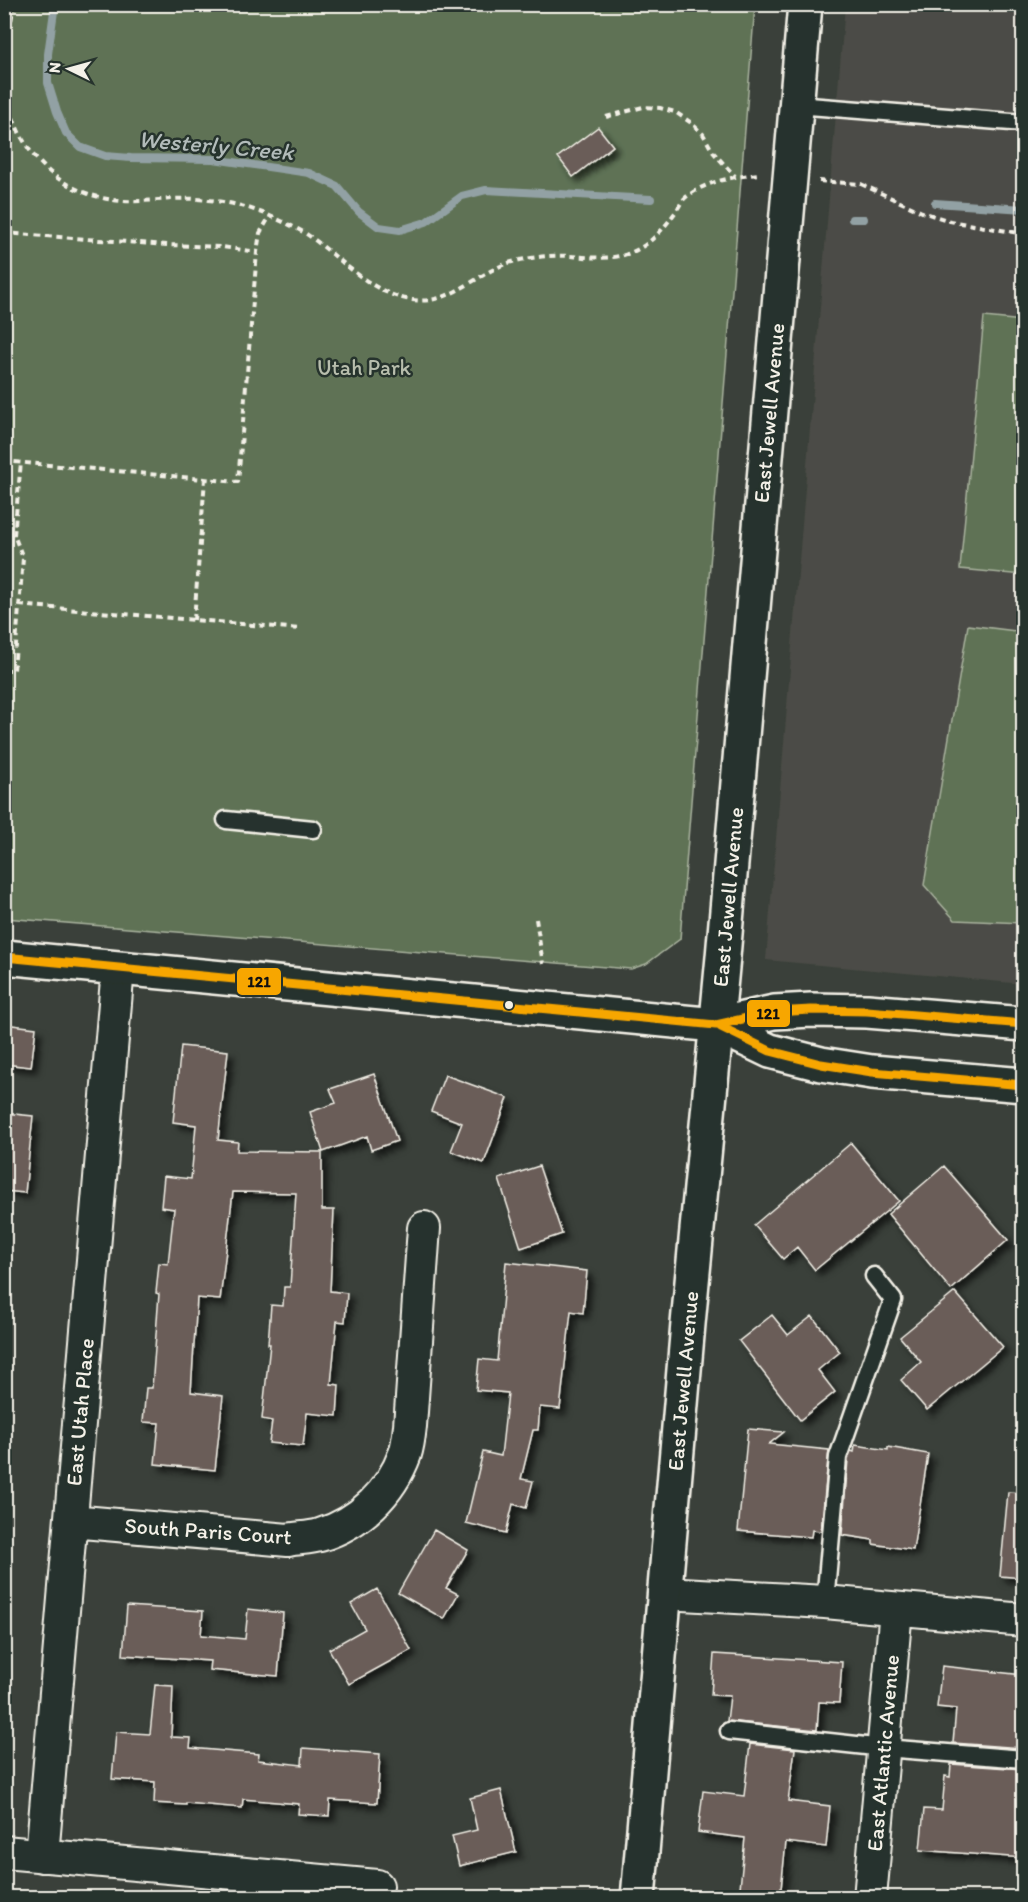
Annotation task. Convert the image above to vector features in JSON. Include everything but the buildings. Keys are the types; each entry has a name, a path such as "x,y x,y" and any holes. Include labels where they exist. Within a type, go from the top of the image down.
{"street":[{"name":"East Jewell Avenue","path":"638,1898 804,4"},
{"path":"4,957 716,1025 774,1012 811,1010 867,1011 1023,1024"},
{"name":"East Utah Place","path":"42,1856 118,968"},
{"path":"716,1025 770,1051 821,1065 872,1072 1023,1085"},
{"name":"South Paris Court","path":"71,1521 288,1540 320,1535 350,1522 375,1502 392,1482 405,1452 410,1426 424,1228"},
{"path":"664,1593 825,1602 1023,1620"},
{"name":"East Atlantic Avenue","path":"870,1898 896,1609"},
{"path":"4,1852 376,1886"}],"lane":[{"path":"796,105 1023,123"},
{"path":"226,820 313,829"},
{"path":"825,1602 838,1457 893,1300 874,1276"},
{"path":"729,1731 884,1748 1023,1759"}],"path":[{"path":"14,4 5,60 11,114 23,141 39,162 68,185 113,200 195,199 232,203 270,216 304,233 376,286 396,297 420,301 440,298 509,262 539,256 594,257 627,254 653,240 685,198 708,184 735,176 758,174"},
{"path":"606,117 644,107 675,112 703,134 713,152 735,176"},
{"path":"819,181 861,184 922,212 950,221 1023,234"},
{"path":"4,461 238,482 257,252 260,233 270,216"},
{"path":"4,233 222,247 257,252"},
{"path":"4,670 14,670 20,605 23,558 14,535 21,462"},
{"path":"194,620 205,479"},
{"path":"20,605 300,629"},
{"path":"536,919 543,964"}],"shaded area":[{"path":"845,5 1023,5 1023,984 766,960"}],"green space":[{"name":"Utah Park","path":"5,5 755,5 680,939 646,964 631,969 5,918"},
{"path":"984,317 1023,321 1023,575 960,569"},
{"path":"968,625 1023,632 1023,923 955,920 924,885"}],"waterway":[{"name":"Westerly Creek","path":"55,4 48,54 48,83 57,112 66,133 80,147 105,156 213,159 309,173 337,186 359,212 379,227 400,230 426,222 462,196 486,190 651,199"},
{"name":"Westerly Creek","path":"935,203 1024,209"},
{"name":"Westerly Creek","path":"852,219 864,219"}],"transit line":[{"name":"121","path":"4,957 716,1025 774,1012 811,1010 867,1011 1024,1024"},
{"name":"121","path":"721,1027 770,1051 821,1064 872,1072 1024,1085"}]}
